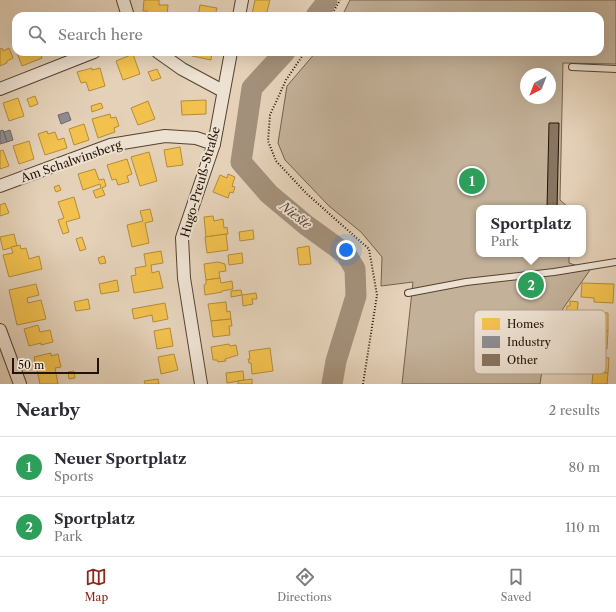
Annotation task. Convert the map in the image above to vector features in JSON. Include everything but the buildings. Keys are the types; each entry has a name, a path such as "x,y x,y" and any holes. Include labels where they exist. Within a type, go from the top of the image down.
{"street":[{"path":"123,0 127,12"},
{"path":"239,12 242,0"},
{"path":"0,89 84,56"},
{"path":"164,56 182,69 223,91"},
{"name":"Hugo-Preuß-Straße","path":"201,384 184,278 182,238 214,144 230,56"},
{"name":"Am Schalwinsberg","path":"0,186 110,145 165,136 196,138 214,144"},
{"path":"0,330 20,384"}],"lane":[{"path":"572,67 616,69"},
{"path":"408,293 466,282 554,272 616,262"}],"path":[{"path":"333,12 340,0"},
{"path":"302,56 286,80 270,115 268,141 276,161 306,194 369,249 377,296 364,384"}],"shaded area":[{"path":"350,0 616,0 616,64 563,63 560,200 566,205 476,205 476,257 569,257 569,263 590,270 562,310 474,310 474,374 541,374 540,384 402,384 413,282 381,286 382,257 361,232 329,206 285,160 278,143 287,86 313,56 604,56 604,12 344,12"}],"waterway":[{"name":"Nieste","path":"319,12 327,0"},
{"name":"Nieste","path":"281,56 252,88 241,162 269,194 306,225 346,254 355,269 356,296 336,361 332,384"}],"place":[{"name":"Neuer Sportplatz","path":"472,181"},
{"name":"Sportplatz","path":"531,285"}]}
